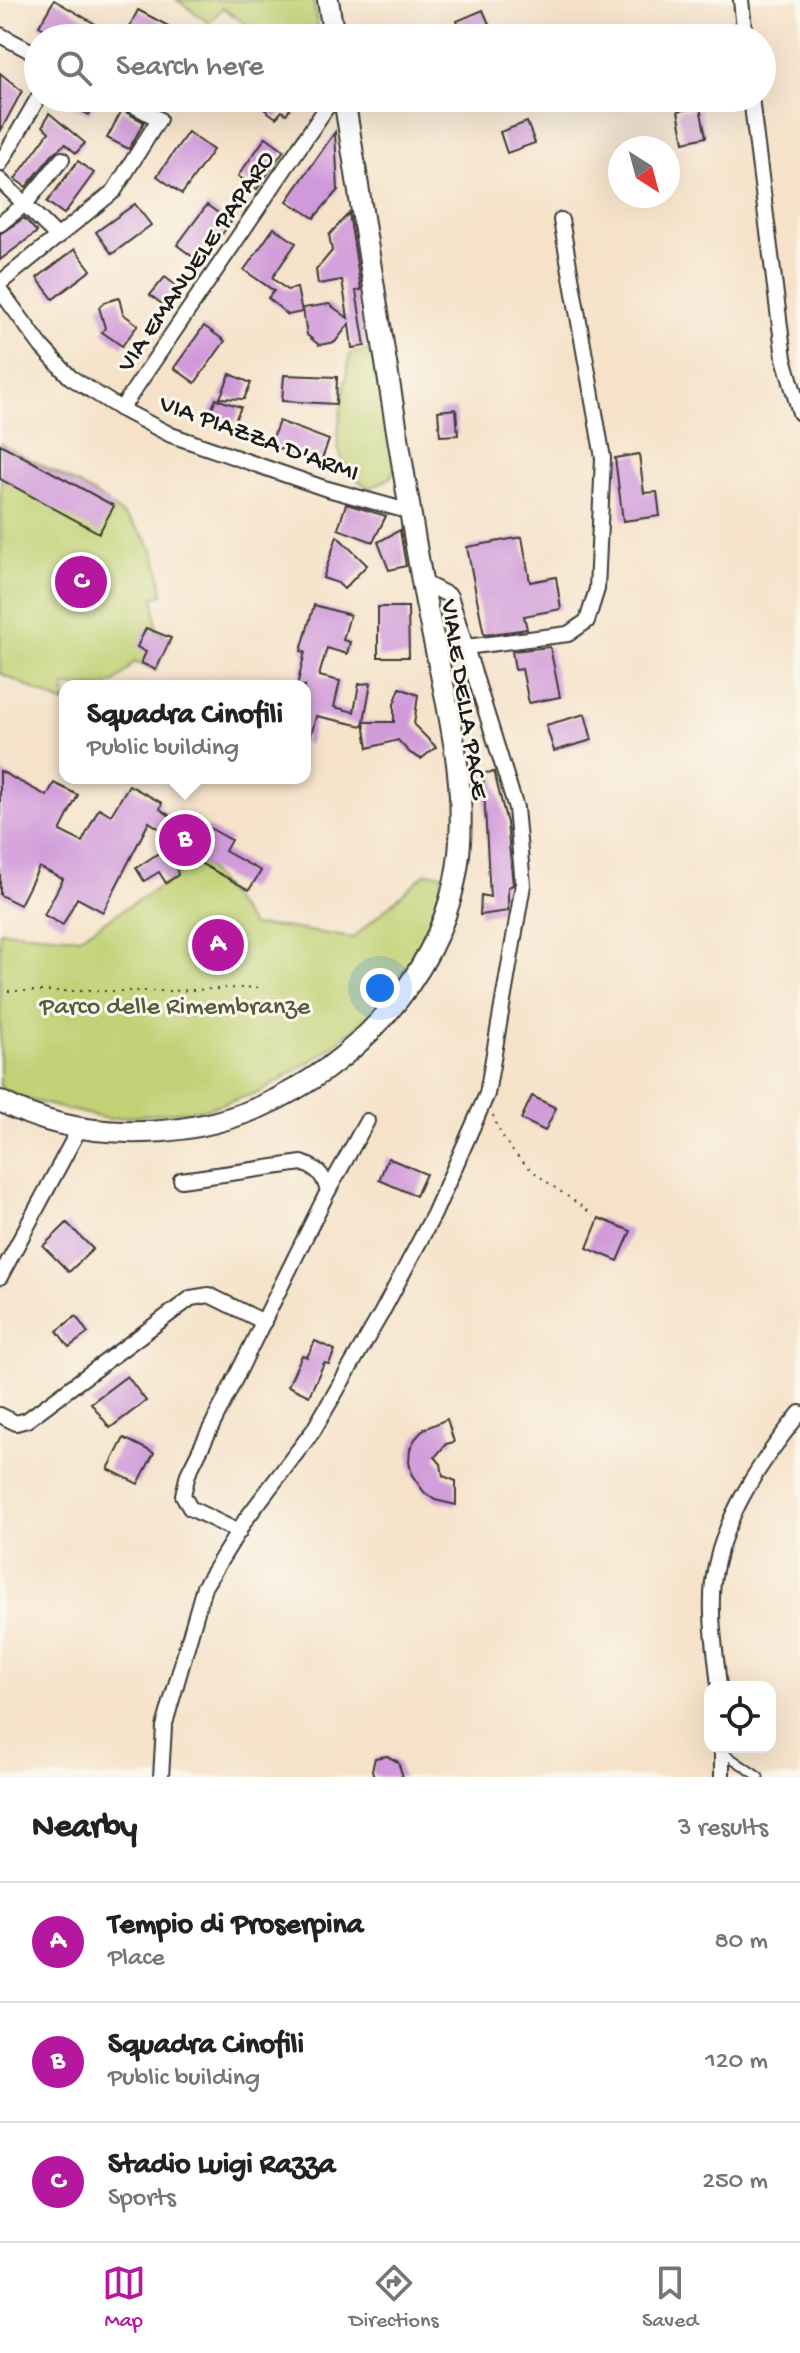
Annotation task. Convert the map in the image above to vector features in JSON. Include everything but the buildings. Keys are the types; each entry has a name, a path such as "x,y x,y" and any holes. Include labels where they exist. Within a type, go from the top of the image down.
{"main road":[{"path":"328,0 332,24"},
{"name":"VIALE DELLA PACE","path":"0,1101 79,1129 132,1132 234,1118 288,1094 338,1060 387,1014 424,964 442,926 456,878 460,819 457,763 422,582 346,112"}],"street":[{"path":"741,0 744,24"},
{"path":"0,35 24,48"},
{"path":"0,164 30,112"},
{"path":"0,283 114,191 159,119 146,112"},
{"name":"VIA EMANUELE PAPARO","path":"121,409 323,112"},
{"path":"753,112 784,358 800,413"},
{"path":"0,224 25,204 62,159"},
{"path":"0,180 58,237"},
{"path":"466,647 568,634 587,621 597,589 603,458 561,220"},
{"name":"VIA PIAZZA D'ARMI","path":"0,290 42,347 70,377 121,409 171,435 324,488 411,512"},
{"path":"161,1777 164,1727 204,1587 239,1532 313,1431 381,1314 434,1214 487,1094 523,885 516,808 450,596 422,582"},
{"path":"239,1532 190,1508 183,1495 188,1474 328,1191 367,1121"},
{"path":"0,1277 79,1129"},
{"path":"181,1180 302,1163 323,1175 328,1191"},
{"path":"0,1415 16,1423 27,1420 191,1298 209,1295 264,1322"},
{"path":"719,1681 713,1583 724,1538 746,1489 800,1413"},
{"path":"722,1753 722,1777"}],"lane":[{"path":"726,1753 759,1777"}],"path":[{"path":"0,991 171,991 260,987"},
{"path":"487,1094 495,1121 510,1151 542,1180 593,1215"}],"green space":[{"path":"177,0 313,0 317,24 246,24 223,8 209,23"},
{"path":"378,348 397,464 390,478 371,488 360,482 345,463 339,450 338,435 350,354"},
{"path":"1,444 100,498 134,526 148,542 157,561 163,595 154,597 157,631 171,638 156,670 134,662 118,680 59,680 59,702 0,673"},
{"name":"Parco delle Rimembranze","path":"191,858 207,867 252,926 283,927 353,938 426,873 444,874 426,939 377,1009 324,1053 260,1092 205,1109 107,1119 21,1098 0,1087 0,931 80,937 178,875"}],"place":[{"name":"Stadio Luigi Razza","path":"81,582"},
{"name":"Squadra Cinofili","path":"185,840"},
{"name":"Tempio di Proserpina","path":"218,945"}]}
